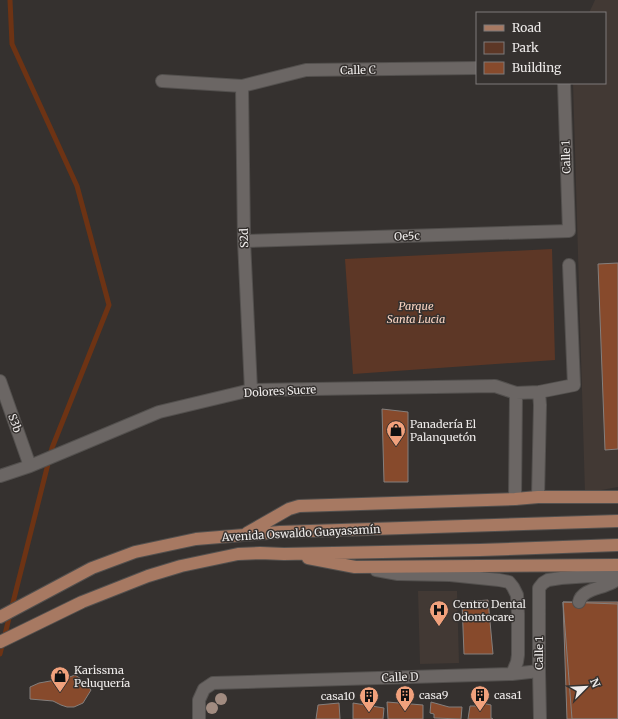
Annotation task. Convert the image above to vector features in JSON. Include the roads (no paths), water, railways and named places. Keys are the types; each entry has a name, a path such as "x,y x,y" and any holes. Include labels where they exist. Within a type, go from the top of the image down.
{"main road":[{"path":"244,535 289,509 299,506 538,497 618,497"},
{"name":"Avenida Oswaldo Guayasamín","path":"0,617 92,568 135,552 196,539 280,532 618,521"},
{"name":"Avenida Oswaldo Guayasamín","path":"0,642 82,602 148,576 181,566 238,554 480,550 618,545"},
{"path":"284,554 354,567 618,565"}],"street":[{"name":"Calle C","path":"162,81 242,86 306,70 476,68"},
{"name":"Calle 1","path":"564,84 569,231"},
{"name":"S2d","path":"242,86 244,241 251,390"},
{"name":"Oe5c","path":"244,241 569,231"},
{"name":"Dolores Sucre","path":"0,476 30,466 159,412 251,390 495,386 516,393 539,392 574,385 569,265"},
{"name":"S3b","path":"0,381 30,466"},
{"path":"538,497 539,392"},
{"path":"515,499 516,393"},
{"path":"354,567 398,574 450,575 509,582 517,595 518,614 518,655 512,674"},
{"name":"Calle 1","path":"540,719 539,588 548,580 561,578 591,576 618,577"},
{"path":"580,602 580,598 584,594 614,582 618,577"},
{"name":"Calle D","path":"200,719 199,700 204,689 213,683 512,674 539,671"}],"waterway":[{"path":"0,654 52,448 109,305 77,186 12,44 10,0"}],"place":[{"name":"Panadería El Palanquetón","path":"396,447"},
{"name":"Centro Dental Odontocare","path":"439,627"},
{"name":"Karissma Peluquería","path":"60,693"},
{"name":"casa9","path":"405,712"},
{"name":"casa1","path":"480,712"},
{"name":"casa10","path":"369,713"}],"park label":[{"name":"Parque Santa Lucia","path":"416,312"}]}
